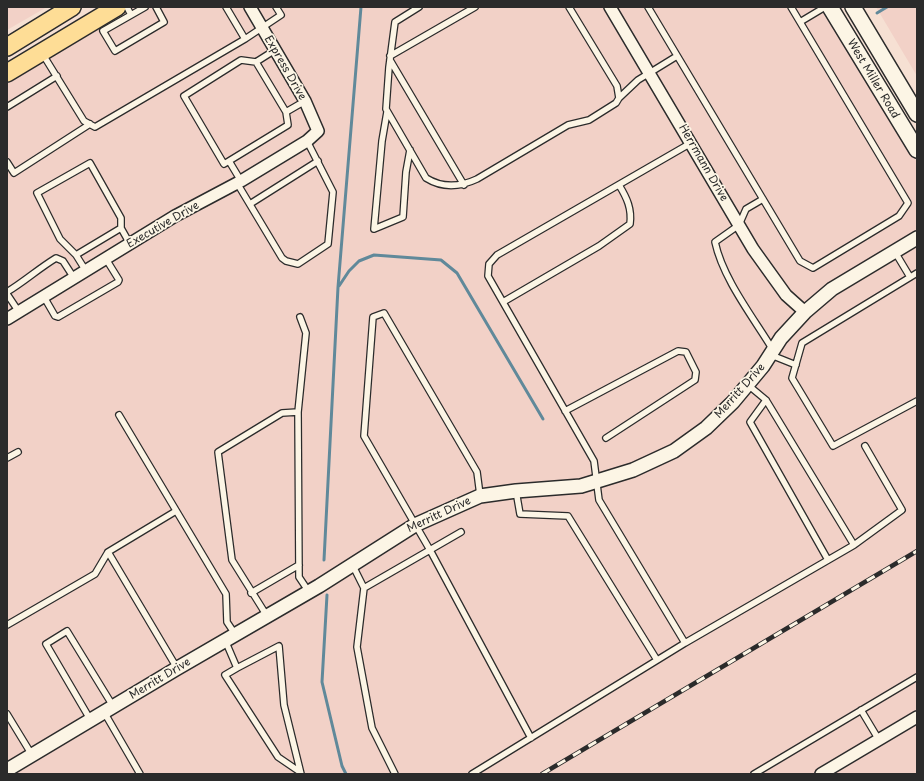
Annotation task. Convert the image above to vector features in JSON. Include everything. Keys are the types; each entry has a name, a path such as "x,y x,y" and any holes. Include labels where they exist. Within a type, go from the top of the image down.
{"main road":[{"name":"West Miller Road","path":"830,7 917,150"},
{"name":"West Miller Road","path":"853,7 917,114"},
{"path":"7,47 70,8 81,29"},
{"path":"7,73 81,29 124,11"}],"street":[{"name":"Express Drive","path":"250,7 305,101 318,131"},
{"name":"Herrmann Drive","path":"610,7 650,72 753,250 786,295 805,312"},
{"name":"Executive Drive","path":"7,319 175,216 239,182 307,141 318,131"},
{"name":"Merritt Drive","path":"7,770 90,719 309,592 414,524 480,496 516,491 582,486 633,470 674,451 706,428 733,402 763,366 781,338 805,312 832,288 917,238"},
{"path":"825,773 917,717"}],"lane":[{"path":"127,7 103,31 115,51 164,22 156,7"},
{"path":"124,11 145,7"},
{"path":"226,7 245,39"},
{"path":"42,52 84,121 96,128 262,28 281,15 276,7"},
{"path":"410,150 406,172 403,217 374,229 382,141 387,112 390,58 395,22 419,7"},
{"path":"390,58 475,7"},
{"path":"569,7 617,86 619,98"},
{"path":"648,7 800,261 813,268 899,216 908,203 791,7"},
{"path":"800,22 825,7"},
{"path":"256,62 286,112 288,125 224,164 184,96 241,60 256,62 275,50"},
{"path":"387,112 426,178 434,183 452,186 464,185 477,180 568,125 589,120 616,103 619,98 638,80 677,56"},
{"path":"390,58 464,185"},
{"path":"7,107 56,76"},
{"path":"286,112 305,101"},
{"path":"7,162 14,173 90,124"},
{"path":"229,161 250,204 282,258 286,261 298,264 326,246 333,192 307,141"},
{"path":"685,643 599,500 594,461 488,276 489,264 497,256 691,143"},
{"path":"250,204 318,161"},
{"path":"86,271 76,255 60,239 37,193 90,163 121,218 121,228 130,244"},
{"path":"503,302 599,246 630,224 632,214 626,197 619,185"},
{"path":"763,199 746,209 739,225 714,242 718,257 772,352 796,365"},
{"path":"76,255 121,228"},
{"path":"894,251 910,277"},
{"path":"19,312 7,293 30,278 34,272 56,258 63,261 74,278"},
{"path":"44,297 58,317 118,282 119,280 106,259"},
{"path":"917,273 802,343 792,378 833,446 917,402"},
{"path":"480,496 477,472 384,313 373,317 364,436 430,550 531,738"},
{"path":"300,317 306,333 298,412 299,577 309,592"},
{"path":"565,411 678,351 686,352 696,372 695,380 606,438"},
{"path":"748,384 766,400 854,545"},
{"path":"766,400 750,422 828,560"},
{"path":"267,616 232,560 218,452 282,413 298,412"},
{"path":"119,415 226,594 227,622 237,668"},
{"path":"472,774 656,660 854,545 902,510 865,446"},
{"path":"7,458 18,452"},
{"path":"516,491 520,514 568,516 656,660"},
{"path":"7,625 95,574 108,552 176,511"},
{"path":"364,588 461,532"},
{"path":"108,552 177,668"},
{"path":"352,564 364,588 357,647 372,728 395,774"},
{"path":"252,593 299,565"},
{"path":"90,719 46,644 67,632 108,709 140,774"},
{"path":"279,646 284,705 301,773 278,757 225,675 279,646"},
{"path":"754,774 917,677"},
{"path":"861,710 879,740"},
{"path":"7,714 32,755"}],"shaded area":[{"path":"7,7 47,7 7,30"},
{"path":"130,7 824,7 917,162 917,774 7,774 7,80"},
{"path":"876,7 917,7 917,76"}],"waterway":[{"path":"324,560 338,287 361,7"},
{"path":"877,13 887,7"},
{"path":"339,286 349,271 359,261 374,255 441,260 457,273 543,419"},
{"path":"327,595 322,682 342,766 346,774"}],"railway":[{"path":"542,774 917,551"}]}
